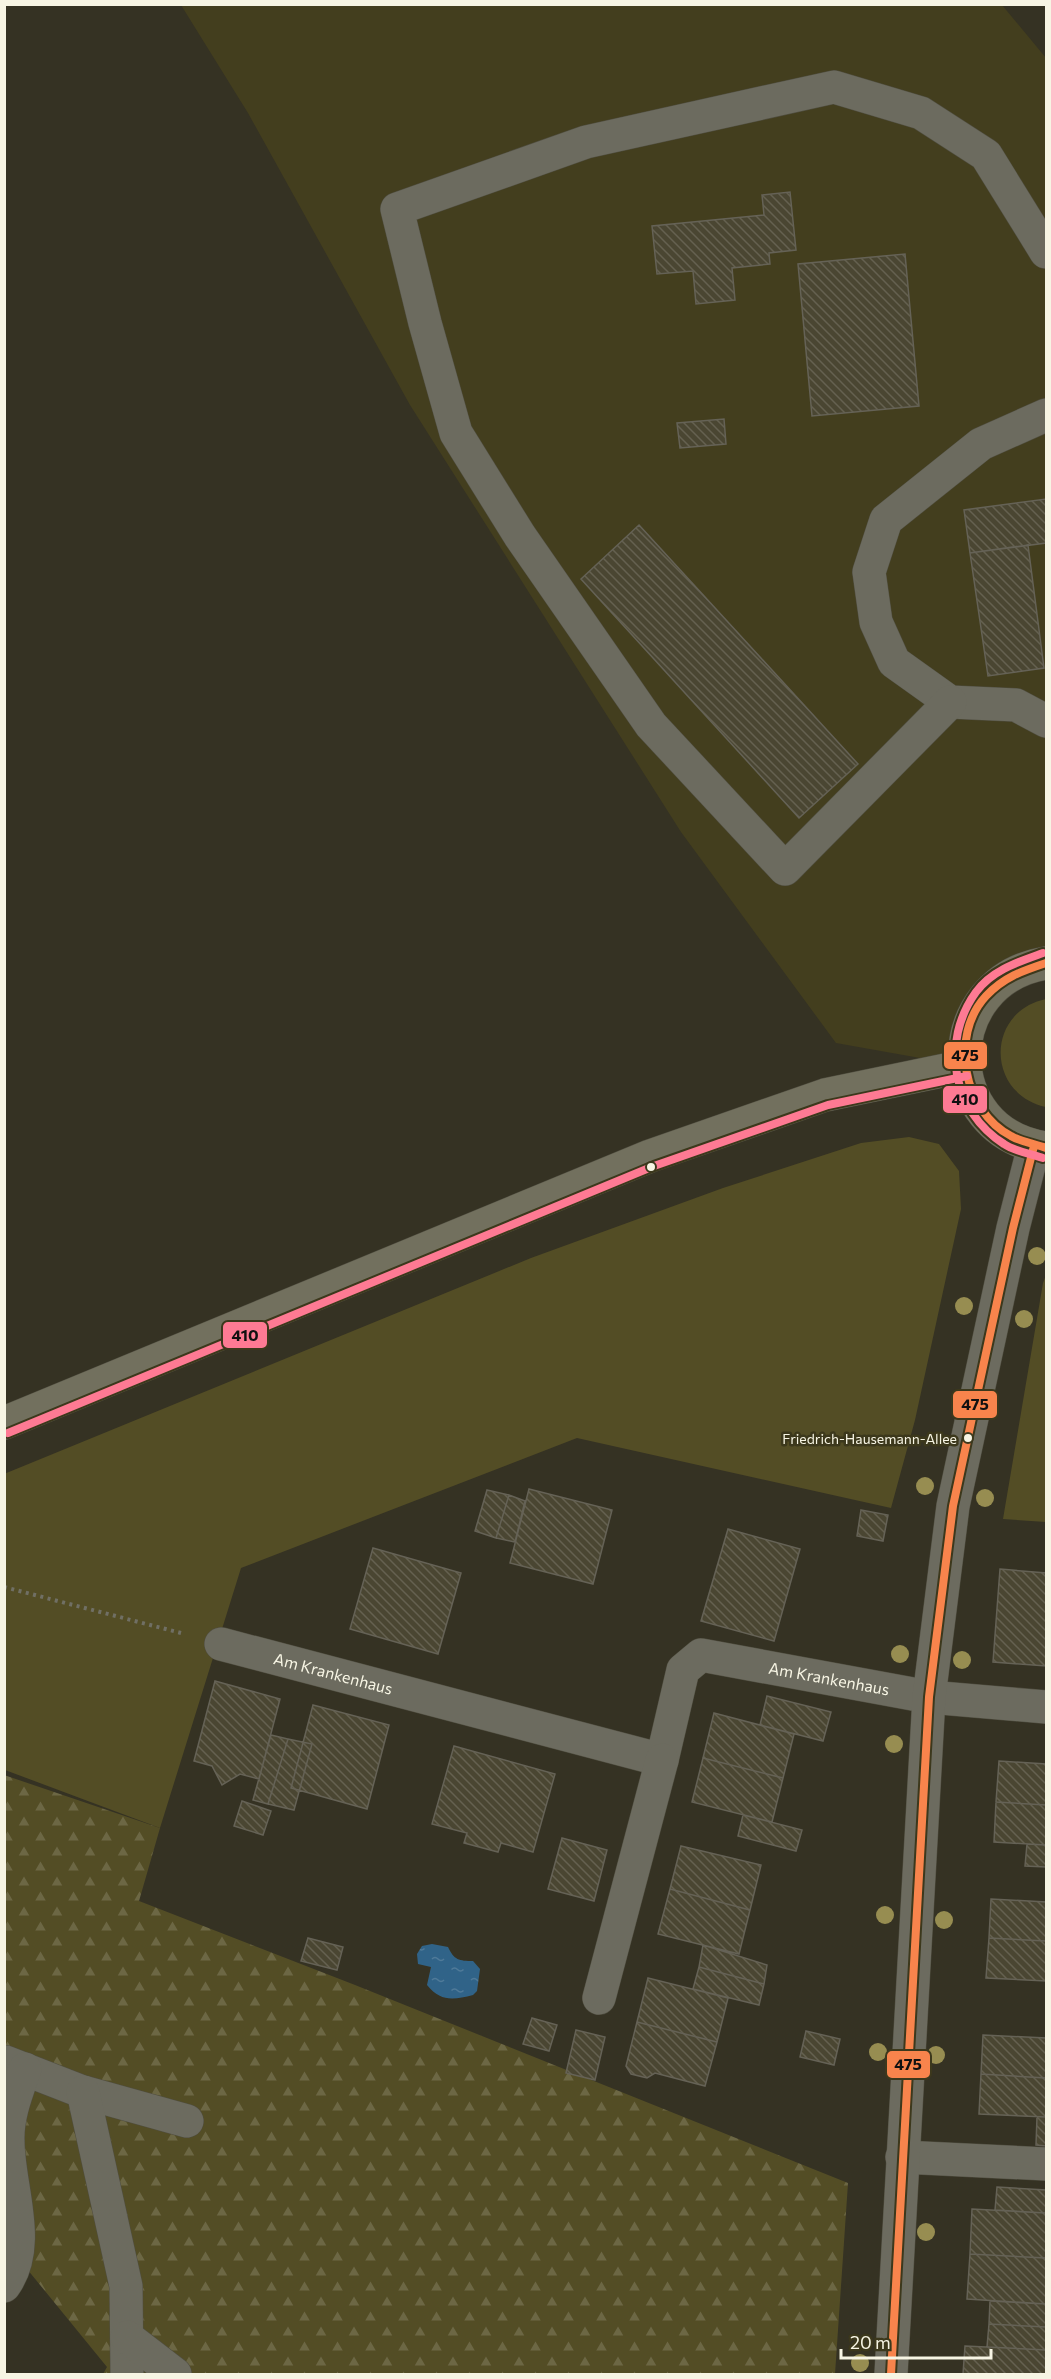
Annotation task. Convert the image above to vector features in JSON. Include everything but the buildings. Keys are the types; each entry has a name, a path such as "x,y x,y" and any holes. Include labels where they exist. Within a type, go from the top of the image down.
{"main road":[{"path":"1041,1147 1004,1132 988,1119 968,1085 964,1066 964,1045 969,1023 984,996 1007,976 1030,965 1047,963"},
{"path":"4,1423 650,1156 825,1095 964,1066"}],"street":[{"path":"950,702 785,869 651,725 520,536 456,433 425,323 397,209 586,142 834,87 921,113 986,155 1047,252"},
{"path":"1047,415 981,444 886,520 869,572 876,622 894,662 950,702 1016,705 1047,721"},
{"path":"891,2374 929,1697 953,1506 1013,1228 1041,1147"},
{"name":"Am Krankenhaus","path":"221,1644 662,1760"},
{"name":"Am Krankenhaus","path":"598,1998 662,1760 683,1670 701,1655 929,1697"},
{"path":"929,1697 1047,1707"},
{"path":"4,2286 12,2275 20,2234 10,2171 8,2139 15,2065 82,2092 188,2121"},
{"path":"82,2092 126,2286 128,2374"},
{"path":"902,2157 1047,2164"},
{"path":"127,2337 175,2374"}],"path":[{"path":"4,1587 221,1644"}],"shaded area":[{"path":"181,5 1002,5 1046,58 1046,963 1007,976 965,1066 836,1043 681,832 410,405 248,113"}],"green space":[{"path":"1046,999 1046,1107 1026,1099 1012,1086 1004,1071 1001,1053 1003,1035 1012,1020 1026,1007"},
{"path":"909,1137 939,1144 959,1171 961,1209 915,1420 891,1508 577,1438 241,1568 160,1828 5,1770 4,1474 531,1258 723,1188 861,1143"},
{"path":"1046,1275 1046,1522 1003,1519 1043,1283"},
{"path":"4,1775 160,1828 139,1901 848,2183 835,2374 103,2374 107,2367 5,2242"}],"water":[{"path":"432,1944 448,1947 452,1955 461,1960 473,1961 480,1969 477,1991 473,1995 459,1998 442,1997 427,1985 431,1967 418,1964 417,1954 422,1946"}],"transit line":[{"name":"410","path":"1043,953 998,972 982,984 965,1012 958,1032 955,1053 957,1074 963,1095 986,1130 1008,1146 1043,1158"},
{"name":"475","path":"1046,963 1007,979 986,996 974,1012 965,1051 972,1091 982,1109 995,1124 1011,1136 1046,1148"},
{"name":"410","path":"8,1433 654,1166 828,1105 967,1076"},
{"name":"475","path":"891,2374 929,1697 953,1506 1013,1228 1034,1146"}],"place":[{"name":"Friedrich-Hausemann-Allee","path":"968,1438"}]}
